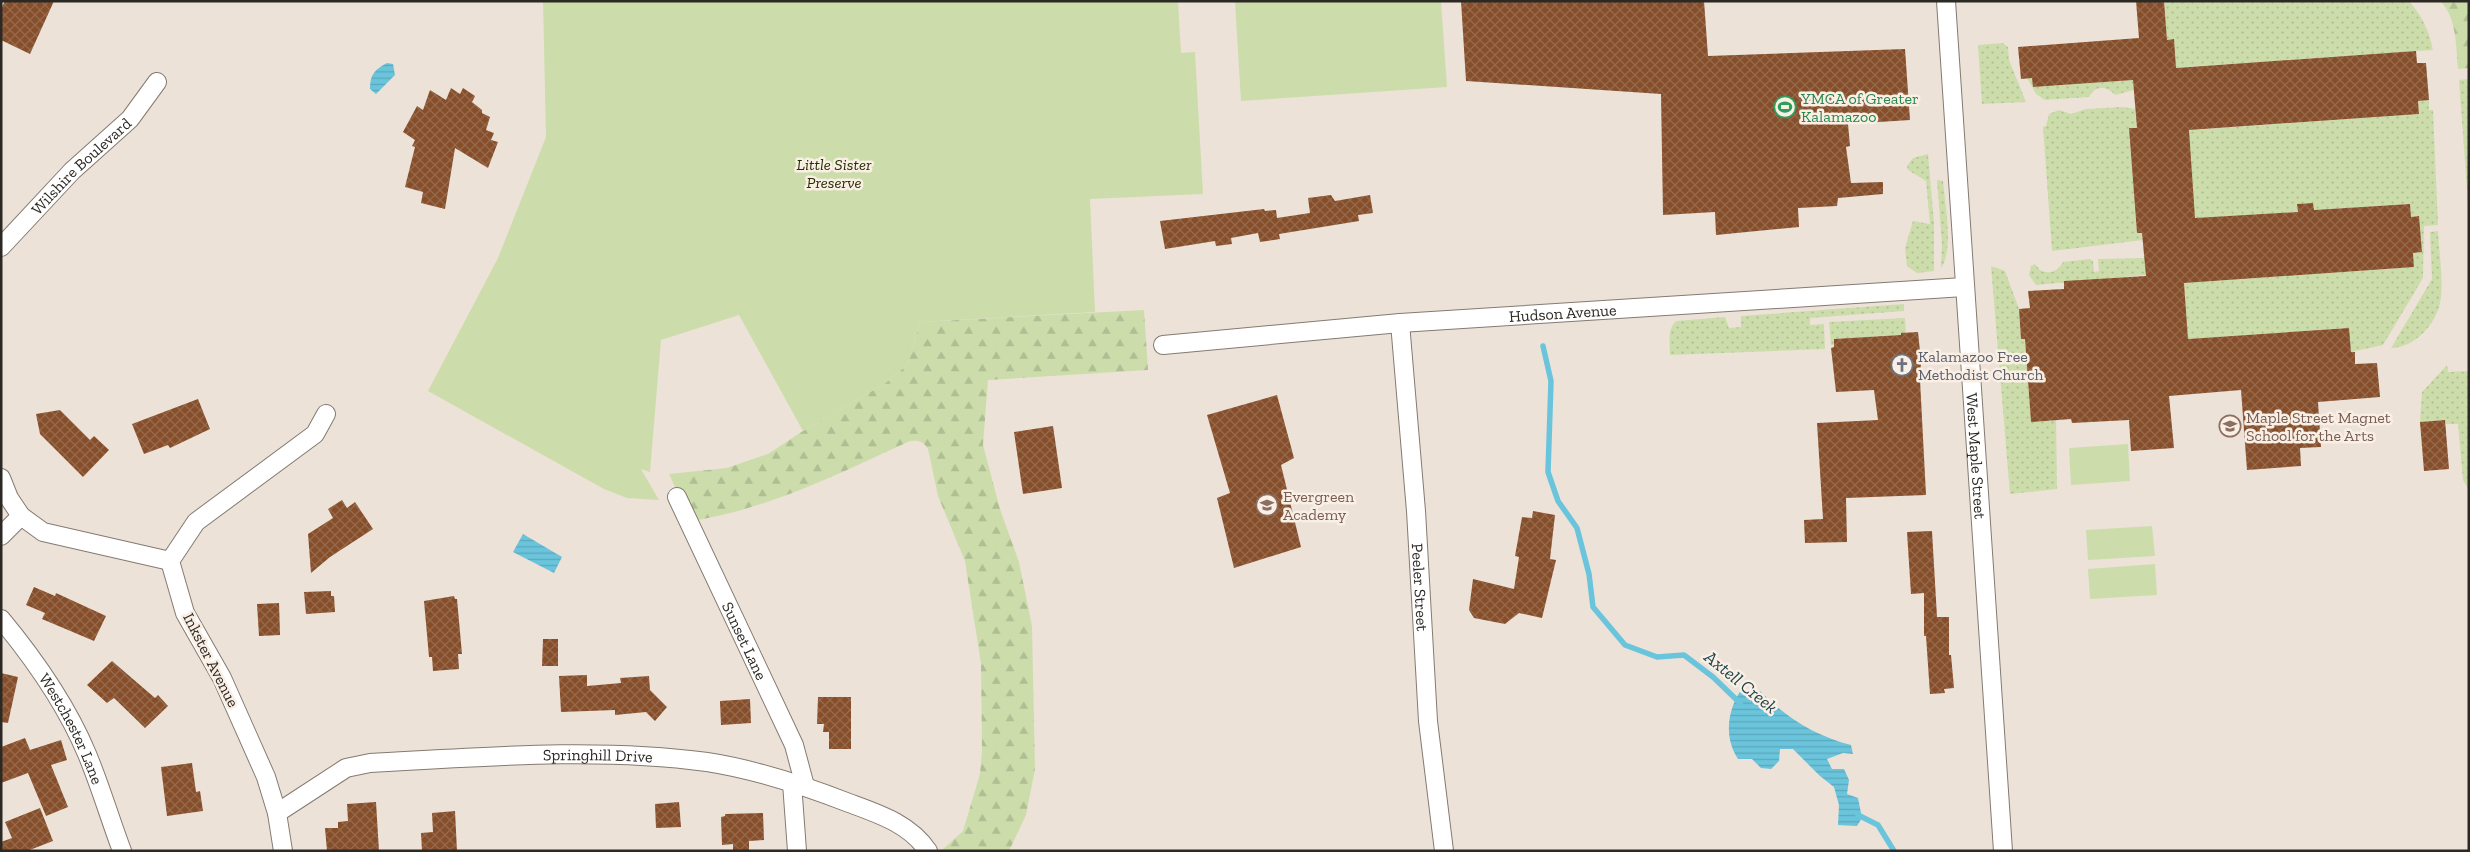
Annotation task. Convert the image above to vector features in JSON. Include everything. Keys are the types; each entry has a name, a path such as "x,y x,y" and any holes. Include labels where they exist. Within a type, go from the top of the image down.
{"street":[{"name":"West Maple Street","path":"1946,1 2003,851"},
{"name":"Wilshire Boulevard","path":"1,247 72,171 130,118 157,82"},
{"name":"Hudson Avenue","path":"1163,345 1400,323 1964,287"},
{"name":"Peeler Street","path":"1400,323 1416,511 1428,720 1444,851"},
{"path":"1,478 9,498 20,516 43,532 170,561 196,522 314,434 326,414"},
{"name":"Sunset Lane","path":"677,498 794,745 799,784 797,851"},
{"path":"1,536 20,516"},
{"name":"Inkster Avenue","path":"170,561 185,612 222,678 266,777 277,813 283,851"},
{"name":"Westchester Lane","path":"1,619 26,648 56,694 87,753 122,851"},
{"name":"Springhill Drive","path":"277,813 346,768 370,763 591,754 708,762 799,784 883,816 924,844"}],"green space":[{"name":"Little Sister Preserve","path":"543,1 1178,1 1181,53 1195,52 1203,194 1090,199 1095,312 920,322 907,365 884,384 803,431 739,315 661,340 650,472 641,469 659,500 627,498 604,489 428,391 498,258 546,137"},
{"path":"1441,1 1447,87 1241,101 1235,2"},
{"path":"2164,1 2409,1 2418,12 2424,24 2433,50 2170,68 2173,39 2167,40"},
{"path":"2440,1 2469,1 2469,68 2458,69 2453,24 2450,15"},
{"path":"2003,43 2008,47 2009,60 2026,102 1982,104 1978,45"},
{"path":"2027,78 2032,78 2034,87 2133,80 2134,90 2115,95 2101,88 2094,90 2089,97 2045,100 2036,94"},
{"path":"2469,79 2469,217 2459,80"},
{"path":"2429,100 2429,110 2433,110 2438,225 2424,226 2423,278 2383,345 2351,352 2348,328 2188,339 2184,283 2414,267 2413,253 2422,252 2419,216 2411,217 2410,204 2314,210 2313,203 2297,204 2298,212 2184,219 2179,131 2419,114 2418,101"},
{"path":"2123,107 2135,109 2137,128 2129,129 2137,233 2142,233 2143,240 2052,251 2043,127 2046,126 2049,114 2059,110 2071,114 2086,109"},
{"path":"1928,154 1934,223 1934,271 1917,273 1907,266 1905,248 1913,221 1930,224 1926,181 1908,170 1907,166 1913,158"},
{"path":"1937,180 1943,181 1948,226 1947,250 1941,268 1942,244"},
{"path":"2438,231 2441,297 2436,315 2425,332 2417,338 2400,347 2391,348 2432,279 2430,232"},
{"path":"2145,258 2146,275 2036,285 2029,275 2031,266 2035,264 2040,270 2050,272 2059,268 2063,262 2090,259 2093,261 2094,272 2099,271 2098,259"},
{"path":"1991,266 2005,271 2019,309 2021,339 2025,339 2031,422 2056,420 2057,489 2010,494"},
{"path":"1904,304 1904,311 1810,318 1810,325 1824,324 1825,349 1670,355 1670,332 1676,321 1725,317 1729,328 1741,327 1741,316"},
{"path":"1144,310 1148,370 988,380 983,445 1000,509 1019,562 1032,626 1035,769 1026,815 1009,851 941,851 963,831 980,774 982,750 981,664 965,561 938,496 926,446 921,442 910,441 830,478 776,499 748,508 691,521 669,474 727,468 768,454 803,431 884,384 907,365 920,322"},
{"path":"1905,318 1906,333 1901,333 1901,335 1834,339 1834,345 1831,345 1829,322"},
{"path":"2447,365 2448,372 2469,371 2469,490 2463,480 2458,424 2446,424 2445,420 2420,422 2422,392"},
{"path":"2128,444 2130,481 2071,485 2069,448"},
{"path":"2152,526 2155,556 2088,560 2086,530"},
{"path":"2155,564 2157,595 2090,599 2088,569"}],"water":[{"path":"387,63 393,64 395,75 376,94 370,89 372,76"},
{"path":"523,534 562,557 554,573 513,552"},
{"path":"1741,690 1760,691 1780,709 1813,731 1851,745 1853,754 1843,753 1827,759 1832,769 1844,769 1849,780 1847,794 1858,798 1862,818 1857,826 1838,825 1839,805 1834,787 1793,749 1780,749 1779,761 1771,769 1761,768 1752,759 1738,759 1731,742 1729,724 1736,698"}],"building":[{"path":"5,1 54,1 30,54 1,40 1,9"},
{"name":"YMCA of Greater Kalamazoo","path":"1461,1 1704,1 1708,56 1905,49 1910,120 1848,124 1850,146 1846,147 1851,183 1883,182 1883,194 1838,198 1837,206 1798,208 1799,227 1716,235 1715,212 1663,215 1661,94 1466,81"},
{"path":"2136,1 2164,1 2167,40 2174,39 2176,68 2416,51 2417,63 2426,63 2429,100 2418,101 2419,114 2189,130 2195,218 2298,212 2297,204 2313,203 2314,210 2410,204 2411,217 2419,216 2422,252 2413,253 2414,267 2184,283 2188,339 2349,328 2351,352 2355,352 2355,364 2377,363 2380,397 2318,402 2321,447 2300,448 2301,466 2247,470 2241,390 2169,396 2174,448 2131,451 2129,420 2072,423 2071,419 2031,422 2025,339 2021,339 2019,309 2030,308 2028,291 2064,289 2064,281 2146,276 2142,233 2137,233 2129,128 2137,128 2133,80 2033,87 2032,78 2021,79 2018,47 2139,38"},
{"path":"451,88 460,94 463,88 475,96 472,102 482,110 482,113 490,117 486,130 494,133 491,140 498,142 488,168 455,148 445,209 421,203 423,192 405,187 415,147 412,146 415,140 403,132 417,106 423,110 430,90 446,100"},
{"path":"1331,195 1335,201 1370,195 1373,213 1358,215 1359,221 1279,234 1280,239 1260,242 1258,233 1231,238 1232,244 1216,246 1215,241 1165,249 1160,221 1264,209 1265,211 1276,210 1277,218 1310,213 1308,198"},
{"path":"1918,332 1921,361 1920,380 1926,495 1846,498 1847,542 1805,543 1804,520 1823,519 1817,423 1878,420 1874,390 1836,392 1831,348 1834,347 1834,339 1901,335 1901,333"},
{"path":"1277,395 1294,458 1281,465 1301,547 1234,568 1217,498 1230,493 1207,415"},
{"path":"198,399 210,429 170,448 168,445 144,454 132,424"},
{"path":"60,410 90,440 94,436 109,450 83,477 40,434 36,414"},
{"path":"2445,420 2449,469 2424,471 2420,422"},
{"path":"1053,426 1062,488 1023,494 1014,432"},
{"path":"342,500 347,508 355,502 373,529 330,557 311,573 308,534 333,518 328,509"},
{"path":"1533,511 1555,515 1550,559 1556,560 1542,618 1519,613 1505,624 1474,618 1469,610 1473,579 1514,589 1519,557 1515,556 1522,517 1532,518"},
{"path":"1932,531 1937,617 1949,617 1949,655 1951,655 1954,688 1944,689 1945,693 1930,694 1926,636 1924,636 1924,593 1911,594 1907,532"},
{"path":"34,587 55,596 56,593 106,616 94,641 42,619 45,613 26,605"},
{"path":"331,591 331,596 334,596 335,612 306,614 304,592"},
{"path":"454,596 457,599 462,654 458,654 459,669 433,671 432,657 429,657 424,601"},
{"path":"279,603 280,635 259,636 257,604"},
{"path":"543,639 558,639 558,666 542,666"},
{"path":"112,661 155,698 158,695 168,706 145,728 114,698 107,703 87,685"},
{"path":"1,673 18,677 8,723 1,722"},
{"path":"587,675 587,686 621,683 620,678 649,676 650,690 667,707 655,721 646,712 615,715 615,710 561,712 559,676"},
{"path":"818,697 851,697 851,749 829,749 829,732 823,732 824,724 817,724"},
{"path":"750,699 751,723 721,725 720,701"},
{"path":"25,738 30,750 61,740 67,760 51,765 68,807 46,816 28,773 1,783 1,747"},
{"path":"192,763 196,792 200,791 203,811 167,816 161,767"},
{"path":"376,802 379,851 327,851 325,828 338,828 338,822 348,821 347,804"},
{"path":"679,802 681,827 656,828 655,804"},
{"path":"40,808 53,841 27,851 1,851 1,842 12,838 5,822"},
{"path":"455,811 457,851 422,851 421,833 433,832 432,813"},
{"path":"763,813 764,840 749,841 749,851 733,851 733,844 722,845 721,817 725,816 725,814"}],"waterway":[{"name":"Axtell Creek","path":"1543,346 1551,381 1548,472 1558,501 1577,528 1589,574 1593,607 1625,645 1657,657 1684,655 1713,677 1740,703"},
{"name":"Axtell Creek","path":"1858,815 1878,825 1894,851"}],"place":[{"name":"YMCA of Greater Kalamazoo","path":"1785,107"},
{"name":"Kalamazoo Free Methodist Church","path":"1902,365"},
{"name":"Maple Street Magnet School for the Arts","path":"2230,426"},
{"name":"Evergreen Academy","path":"1267,505"}]}
